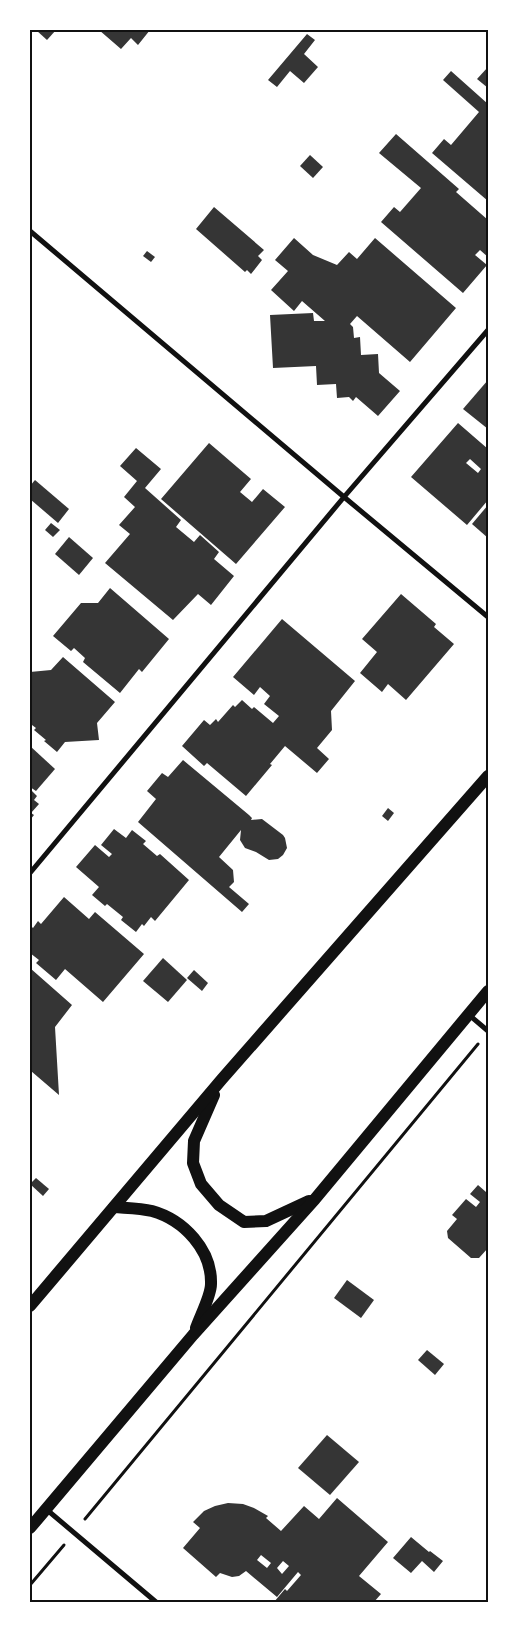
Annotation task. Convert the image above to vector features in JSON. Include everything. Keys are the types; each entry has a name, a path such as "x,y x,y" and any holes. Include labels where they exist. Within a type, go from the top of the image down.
{"main road":[{"path":"30,1306 222,1079 488,776"},
{"path":"30,1528 193,1335 315,1199 488,991"},
{"path":"222,1079 194,1141 193,1163 201,1184 219,1205 244,1222 266,1221 315,1199"},
{"path":"114,1207 152,1211 172,1220 194,1236 209,1263 211,1286 193,1335"}],"street":[{"path":"30,231 344,497 488,616"},
{"path":"30,873 344,497 488,330"},
{"path":"468,1014 488,1031"},
{"path":"46,1509 156,1602"}],"path":[{"path":"30,1585 488,1031"}],"building":[{"path":"36,30 56,30 47,40"},
{"path":"99,30 150,30 138,45 131,38 121,49"},
{"path":"307,34 315,40 304,54 318,67 304,83 290,71 277,87 268,80"},
{"path":"488,67 488,88 477,79"},
{"path":"451,71 488,104 488,201 432,153 444,139 451,145 479,112 443,80"},
{"path":"396,134 459,189 456,192 488,220 488,257 480,250 475,255 487,265 463,293 381,222 394,207 400,212 421,188 379,153"},
{"path":"310,155 323,167 313,178 300,166"},
{"path":"214,207 264,250 258,256 262,260 251,274 247,270 245,272 196,229"},
{"path":"294,238 313,255 337,265 349,252 357,259 375,238 456,308 410,362 357,316 350,324 353,327 354,338 360,337 361,355 378,354 379,373 400,391 378,416 356,397 353,401 349,397 337,398 336,384 317,385 316,366 273,368 270,315 313,313 314,321 325,321 302,301 294,311 271,290 288,271 275,260"},
{"path":"147,251 155,257 151,262 143,256"},
{"path":"488,380 488,429 463,409"},
{"path":"458,423 488,449 488,500 467,525 411,477","holes":["470,459 481,469 478,473 466,463"]},
{"path":"209,443 251,479 240,492 252,502 263,489 285,507 236,564 161,499"},
{"path":"136,448 161,469 145,488 181,520 176,527 194,542 200,535 219,552 214,559 234,576 211,605 198,594 173,620 105,563 130,534 119,525 135,507 124,497 137,481 120,466"},
{"path":"35,480 69,509 58,523 30,499 30,486"},
{"path":"488,505 488,538 472,524"},
{"path":"51,523 60,530 53,537 45,530"},
{"path":"69,537 93,558 79,575 55,554"},
{"path":"110,588 169,639 142,672 139,669 120,693 83,662 85,658 74,648 71,651 53,636 81,603 98,603"},
{"path":"401,594 436,624 434,627 454,644 406,700 388,684 382,692 360,673 377,652 362,639"},
{"path":"282,619 355,681 331,711 332,730 317,748 329,759 317,773 285,746 246,796 207,763 204,766 182,746 204,720 210,725 216,719 218,722 233,705 235,707 242,700 252,709 254,707 273,723 279,716 264,704 270,696 260,687 254,695 233,677"},
{"path":"63,657 115,702 97,723 99,740 65,742 57,752 34,730 36,728 32,725 30,727 30,672 51,670"},
{"path":"30,746 55,769 36,791 30,787"},
{"path":"183,760 249,815 252,818 251,820 262,819 285,838 287,848 283,855 278,859 269,860 245,848 240,840 241,830 219,857 233,870 234,882 229,887 249,904 242,912 138,822 156,799 147,791 162,773 168,777"},
{"path":"30,789 37,796 34,800 39,804 31,813 34,815 30,820"},
{"path":"388,808 394,813 388,821 382,816"},
{"path":"114,829 126,838 132,830 146,841 143,844 157,856 160,854 189,880 155,921 151,917 136,932 121,920 123,917 92,895 99,887 76,867 95,845 109,857 112,854 101,845"},
{"path":"64,897 89,919 95,912 144,954 103,1002 65,969 56,980 36,963 39,960 30,953 30,925 33,928 38,921 41,924"},
{"path":"163,958 187,980 168,1002 143,981"},
{"path":"30,968 72,1005 55,1027 59,1095 31,1071"},
{"path":"194,970 208,983 202,991 187,978"},
{"path":"36,1178 49,1189 43,1196 30,1184"},
{"path":"478,1185 486,1192 488,1190 488,1248 479,1258 471,1258 448,1238 447,1231 457,1219 452,1215 466,1199 476,1207 480,1202 470,1194"},
{"path":"347,1280 374,1300 361,1318 334,1298"},
{"path":"427,1350 444,1364 435,1375 418,1360"},
{"path":"327,1435 359,1462 330,1495 298,1468"},
{"path":"337,1498 388,1542 359,1576 381,1594 374,1602 274,1602 301,1575 298,1572 277,1597 246,1571 239,1576 232,1577 220,1573 216,1577 183,1548 200,1528 193,1522 204,1511 228,1503 243,1504 254,1508 268,1516 266,1518 281,1531 304,1506 319,1519","holes":["261,1555 271,1563 267,1568 257,1560","283,1561 289,1566 282,1574 277,1568"]},
{"path":"411,1537 443,1561 434,1572 422,1561 411,1573 393,1558"}]}
